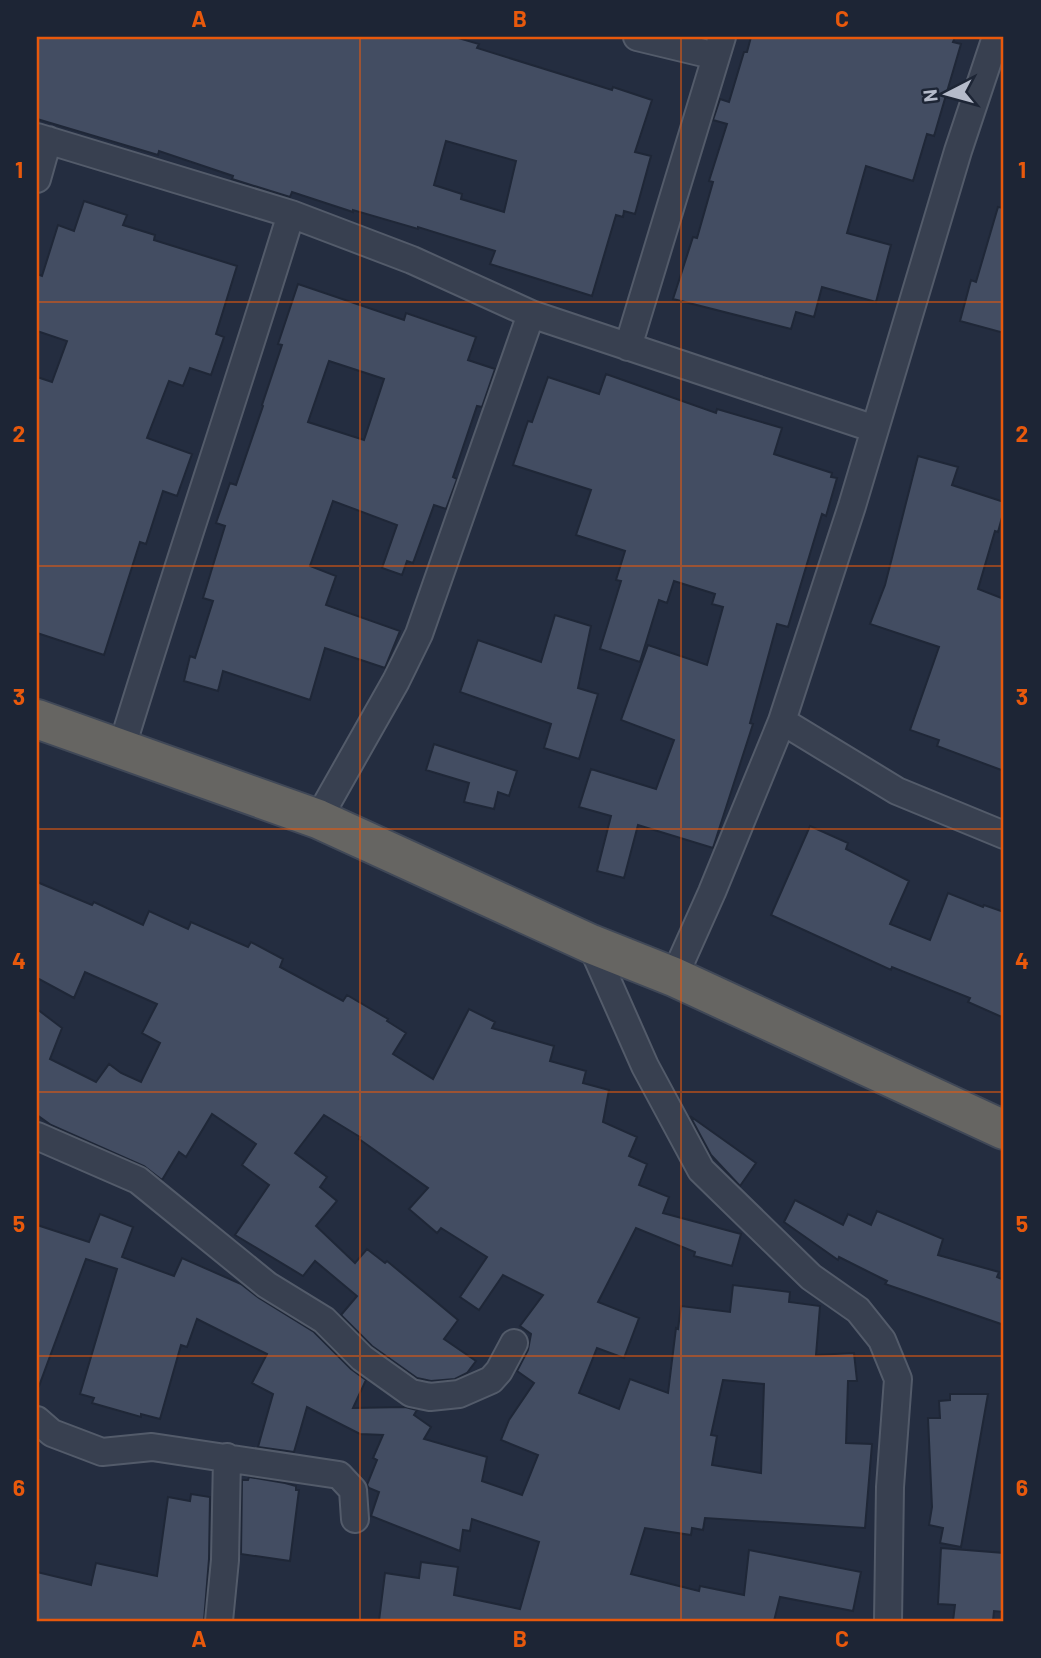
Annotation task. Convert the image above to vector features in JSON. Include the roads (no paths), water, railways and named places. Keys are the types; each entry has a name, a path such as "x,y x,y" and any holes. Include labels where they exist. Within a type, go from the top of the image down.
{"highway":[{"path":"37,719 318,819 591,944 674,977 1004,1130"}],"street":[{"path":"628,347 719,46 637,37"},
{"path":"674,977 782,721 875,429 958,151 996,37"},
{"path":"37,179 43,139 291,214 412,260 531,314 875,429"},
{"path":"121,750 291,214"},
{"path":"318,819 419,634 531,314"},
{"path":"782,721 897,791 1004,835"},
{"path":"591,944 645,1066 701,1170 811,1277 858,1311 882,1340 898,1378 890,1487 888,1621"},
{"path":"37,1136 138,1180 267,1285 324,1320 362,1357 411,1393 430,1397 460,1394 491,1380 514,1343"},
{"path":"37,1420 52,1433 102,1452 152,1447 339,1475 353,1490 355,1519"},
{"path":"219,1621 225,1559 227,1457"}]}
